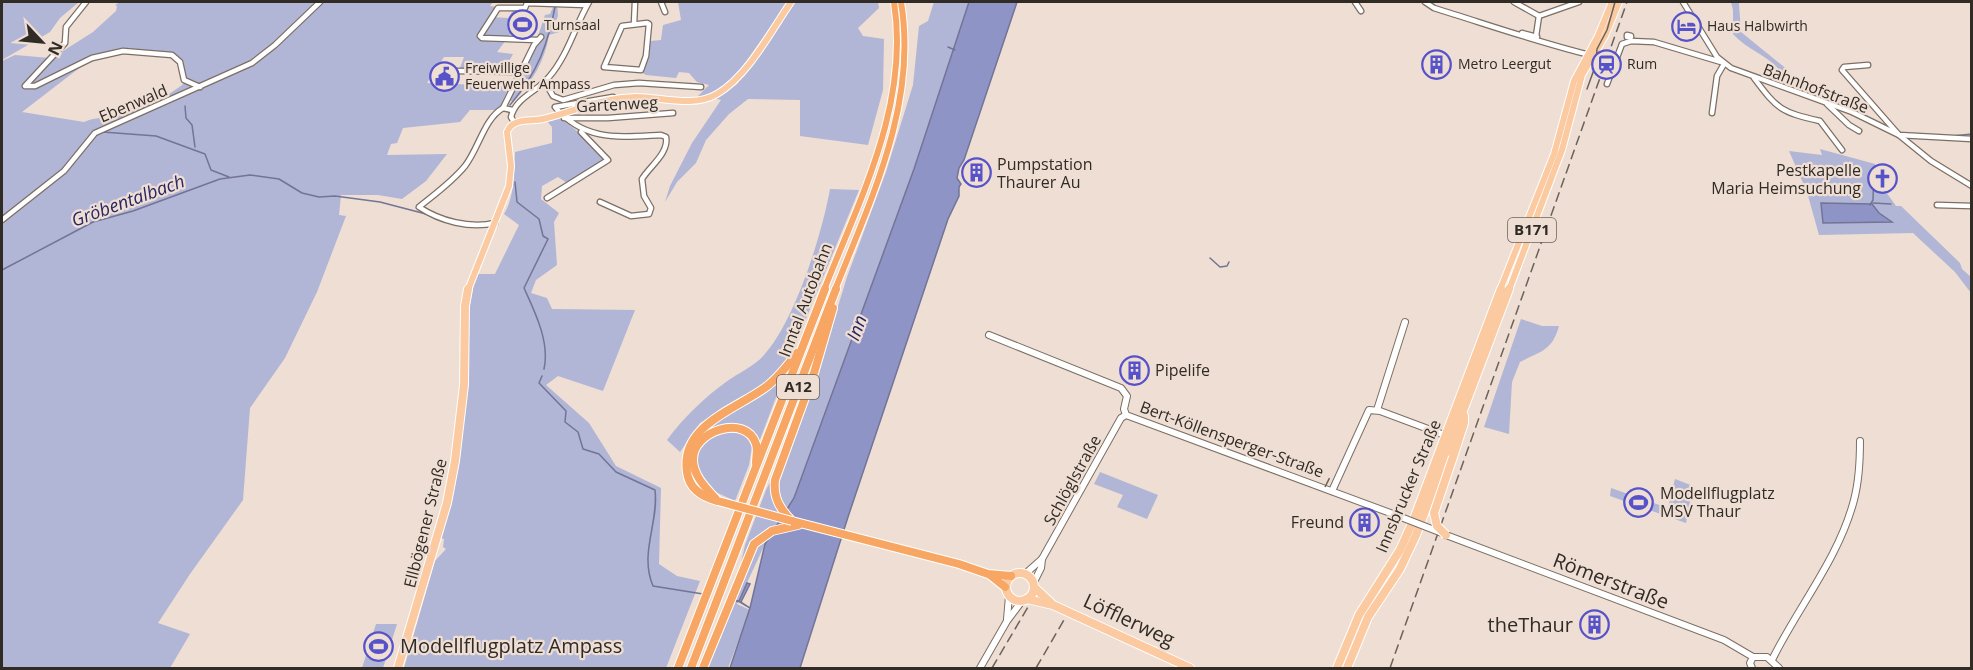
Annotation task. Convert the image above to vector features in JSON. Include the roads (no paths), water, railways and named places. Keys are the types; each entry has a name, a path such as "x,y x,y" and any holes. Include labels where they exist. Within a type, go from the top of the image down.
{"highway":[{"name":"Inntal Autobahn","path":"678,669 873,168 889,116 899,60 894,2"},
{"name":"Inntal Autobahn","path":"691,669 875,187 899,108 906,66 904,17 901,2"},
{"path":"792,521 777,504 774,489 827,330 835,291"},
{"path":"804,344 773,381 710,422 691,443 686,464 688,479 698,493 718,501 959,564 988,574 1011,576"},
{"path":"718,501 701,486 693,470 695,448 705,437 728,428 748,433 756,446 755,471"},
{"path":"703,669 753,544 771,531 806,525"},
{"path":"988,574 1007,592"}],"main road":[{"path":"496,223 509,186 511,166 507,130 514,122 540,119 584,104 609,100 641,98 688,101 718,94 737,80 791,2"},
{"name":"B171","path":"1347,669 1368,617 1411,548 1450,437 1464,410 1562,150 1573,103 1612,2"},
{"name":"B171","path":"1590,54 1605,36 1618,2"},
{"name":"Innsbrucker Straße","path":"1337,669 1359,615 1400,550 1450,437 1480,342 1554,154 1574,81 1590,54"},
{"name":"Ellbögener Straße","path":"398,669 435,549 455,461 464,385 465,306 473,274 496,223"},
{"path":"1446,535 1437,526 1434,513 1464,423 1464,410"},
{"path":"1025,574 1034,585 1033,595 1024,600 1007,592 1011,576 1025,574"},
{"name":"Löfflerweg","path":"1034,585 1053,605"},
{"name":"Löfflerweg","path":"1024,600 1053,605 1190,669"}],"street":[{"name":"Ebenwald","path":"86,2 66,27 65,43 25,86 34,86 98,56 128,51 172,55 180,62 186,81 200,87"},
{"name":"Ebenwald","path":"2,220 68,167 95,133 256,61 320,2"},
{"path":"496,223 485,227 470,225 429,213 419,207 445,187 465,167 477,150 494,114 503,108 539,39 482,38 480,36 498,8 540,2 588,3 555,69 545,82 532,90 512,110 511,118 514,122"},
{"path":"634,24 635,2"},
{"path":"661,2 665,12"},
{"path":"1355,2 1361,11"},
{"path":"1425,2 1434,8 1590,54"},
{"path":"1514,2 1539,16 1579,2"},
{"path":"1683,2 1722,63 1718,73 1712,113"},
{"path":"1536,37 1539,16"},
{"path":"634,24 649,24 646,56 641,70 604,67 620,29 634,24"},
{"path":"1528,35 1536,28"},
{"name":"Bahnhofstraße","path":"1631,37 1722,63 1753,77 1852,112 1899,135"},
{"name":"Bahnhofstraße","path":"1606,84 1622,44 1640,40"},
{"path":"1868,65 1844,67 1842,70 1899,135 1931,161 1971,186"},
{"path":"455,71 520,72"},
{"path":"1753,77 1774,105 1793,115 1820,121 1842,150"},
{"path":"545,82 555,97 560,100 573,98 594,89 616,85 701,87"},
{"path":"548,198 608,160 559,112 600,98 634,95 684,99"},
{"path":"1823,101 1849,125 1859,130"},
{"path":"503,108 512,110"},
{"name":"Gartenweg","path":"559,112 608,118 673,113"},
{"path":"580,131 620,137 659,135 667,138 665,149 641,182 642,195 650,207 651,212 648,215 633,217 600,202"},
{"path":"1899,135 1971,139"},
{"path":"1936,205 1971,206"},
{"path":"1377,410 1405,322"},
{"name":"Bert-Köllensperger-Straße","path":"989,335 1121,388 1127,396 1124,409 1126,415 1455,539"},
{"path":"1332,491 1369,410 1377,410 1450,437"},
{"name":"Schlöglstraße","path":"1025,574 1042,559 1121,418 1126,415"},
{"path":"1772,660 1850,519 1860,479 1860,441"},
{"name":"Römerstraße","path":"1455,539 1724,640 1753,657"},
{"name":"Schlöglstraße","path":"1034,585 1042,559"},
{"path":"1007,592 1007,621"},
{"path":"980,669 1007,621 1024,600"},
{"path":"1752,669 1750,663 1753,657 1762,656 1772,660 1779,669"}],"water":[{"name":"Inn","path":"969,2 1017,2 964,160 959,168 957,178 961,184 959,196 948,219 800,668 730,668 750,608 765,544 794,498 914,169"},
{"path":"1821,203 1872,204 1879,213 1892,222 1823,223"},
{"path":"747,583 750,584 741,602 750,608 740,602 727,599 739,601"}],"waterway":[{"path":"510,105 535,69 545,45 556,2"},
{"path":"948,47 955,50"},
{"path":"185,106 186,118 192,125 195,147"},
{"name":"Gröbentalbach","path":"103,132 156,136 205,154 211,170 229,177"},
{"path":"1952,136 1972,134"},
{"path":"1870,205 1873,200 1874,168"},
{"name":"Gröbentalbach","path":"2,270 93,222 133,211 220,179 250,175 279,179 302,193 319,197 335,196 380,202 426,214"},
{"path":"515,182 517,202 539,219 543,236 548,239 524,288 537,317 543,338 544,369"},
{"path":"1873,203 1891,204"},
{"path":"1210,258 1220,267 1227,266 1229,262"},
{"path":"542,376 539,383 566,411 565,422 578,432 583,449 599,454 616,472 655,490 648,562 653,586 703,594"}],"tram line":[{"path":"1587,89 1596,64 1597,49 1607,30 1615,2"}],"railway":[{"path":"1390,668 1627,2"},
{"path":"1325,487 1330,477"},
{"path":"992,668 1028,607"},
{"path":"1036,668 1064,620"}],"place":[{"name":"Turnsaal","path":"523,25"},
{"name":"Haus Halbwirth","path":"1686,26"},
{"name":"Metro Leergut","path":"1437,64"},
{"name":"Rum","path":"1606,64"},
{"name":"Freiwillige Feuerwehr Ampass","path":"444,76"},
{"name":"Pumpstation Thaurer Au","path":"976,173"},
{"name":"Pestkapelle Maria Heimsuchung","path":"1882,179"},
{"name":"Pipelife","path":"1134,370"},
{"name":"Modellflugplatz MSV Thaur","path":"1639,502"},
{"name":"Freund","path":"1365,522"},
{"name":"theThaur","path":"1594,625"},
{"name":"Modellflugplatz Ampass","path":"379,646"}]}
